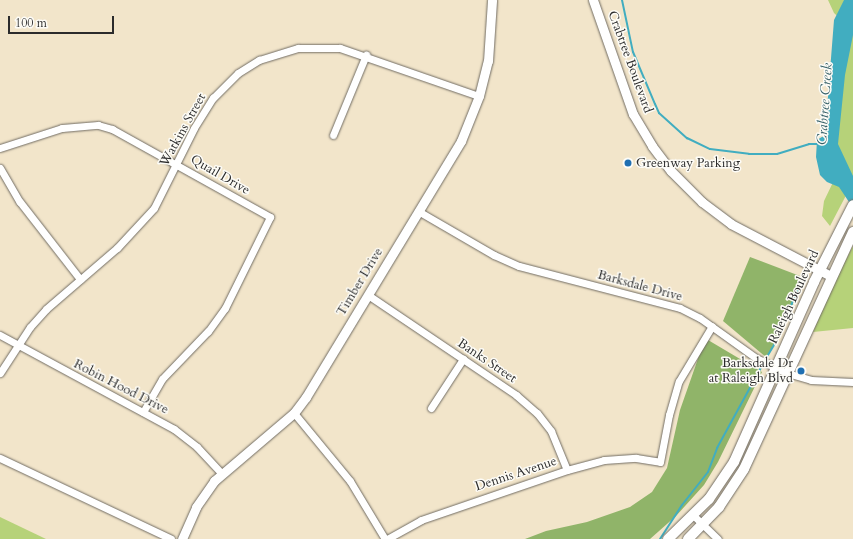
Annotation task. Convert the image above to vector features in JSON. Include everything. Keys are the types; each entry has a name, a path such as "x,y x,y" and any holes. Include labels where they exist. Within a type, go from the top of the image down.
{"main road":[{"name":"Raleigh Boulevard","path":"668,539 694,516 721,483 734,462 820,271 853,205"},
{"name":"Raleigh Boulevard","path":"688,539 719,507 744,469 851,235"}],"street":[{"name":"Timber Drive","path":"182,539 196,507 221,473 294,413 310,392 461,141 479,96 488,61 492,0"},
{"name":"Crabtree Boulevard","path":"593,0 633,114 666,166 702,202 731,224 831,276"},
{"name":"Watkins Street","path":"0,373 17,346 46,309 139,226 154,208 177,165 194,128 221,88 259,60 298,48 321,46 366,55 479,96"},
{"path":"333,135 366,55"},
{"name":"Quail Drive","path":"0,148 62,128 88,124 112,129 270,217 225,308 208,332 162,379 143,412"},
{"path":"0,168 20,202 80,279"},
{"name":"Barksdale Drive","path":"418,211 494,255 518,266 680,308 712,326 741,348 787,374 811,380 853,382"},
{"name":"Banks Street","path":"368,295 516,394 551,430 567,470"},
{"name":"Dennis Avenue","path":"386,539 421,520 567,470 604,460 636,458 660,462 669,414 679,381 712,326"},
{"name":"Robin Hood Drive","path":"0,335 17,346 174,429 197,447 221,473"},
{"path":"431,408 463,359"},
{"path":"294,413 350,481 386,539"},
{"path":"0,458 171,539"},
{"path":"694,516 718,539"}],"green space":[{"path":"828,0 853,0 853,182 830,226 822,216 824,201 836,176 835,154 847,25 834,13"},
{"path":"853,246 853,328 813,332 831,288"},
{"path":"750,257 800,276 803,283 767,358 723,321"},
{"path":"708,340 762,372 718,462 704,485 676,516 650,539 525,539 546,531 587,522 630,507 652,492 667,468 680,410 700,353"},
{"path":"0,517 46,539 0,539"}],"water":[{"path":"844,0 853,0 853,35 845,75 838,144 853,176 853,208 839,187 827,182 820,175 816,157 817,140 825,135 821,123 827,109 834,20"}],"waterway":[{"name":"Crabtree Creek","path":"622,0 633,52 659,113 687,138 710,149 749,154 777,154 809,144 819,144"},
{"path":"765,360 776,342 800,284"},
{"path":"660,539 682,505 708,472 717,448 763,364"}],"place":[{"name":"Greenway Parking","path":"628,163"},
{"name":"Barksdale Dr at Raleigh Blvd","path":"801,371"}]}
